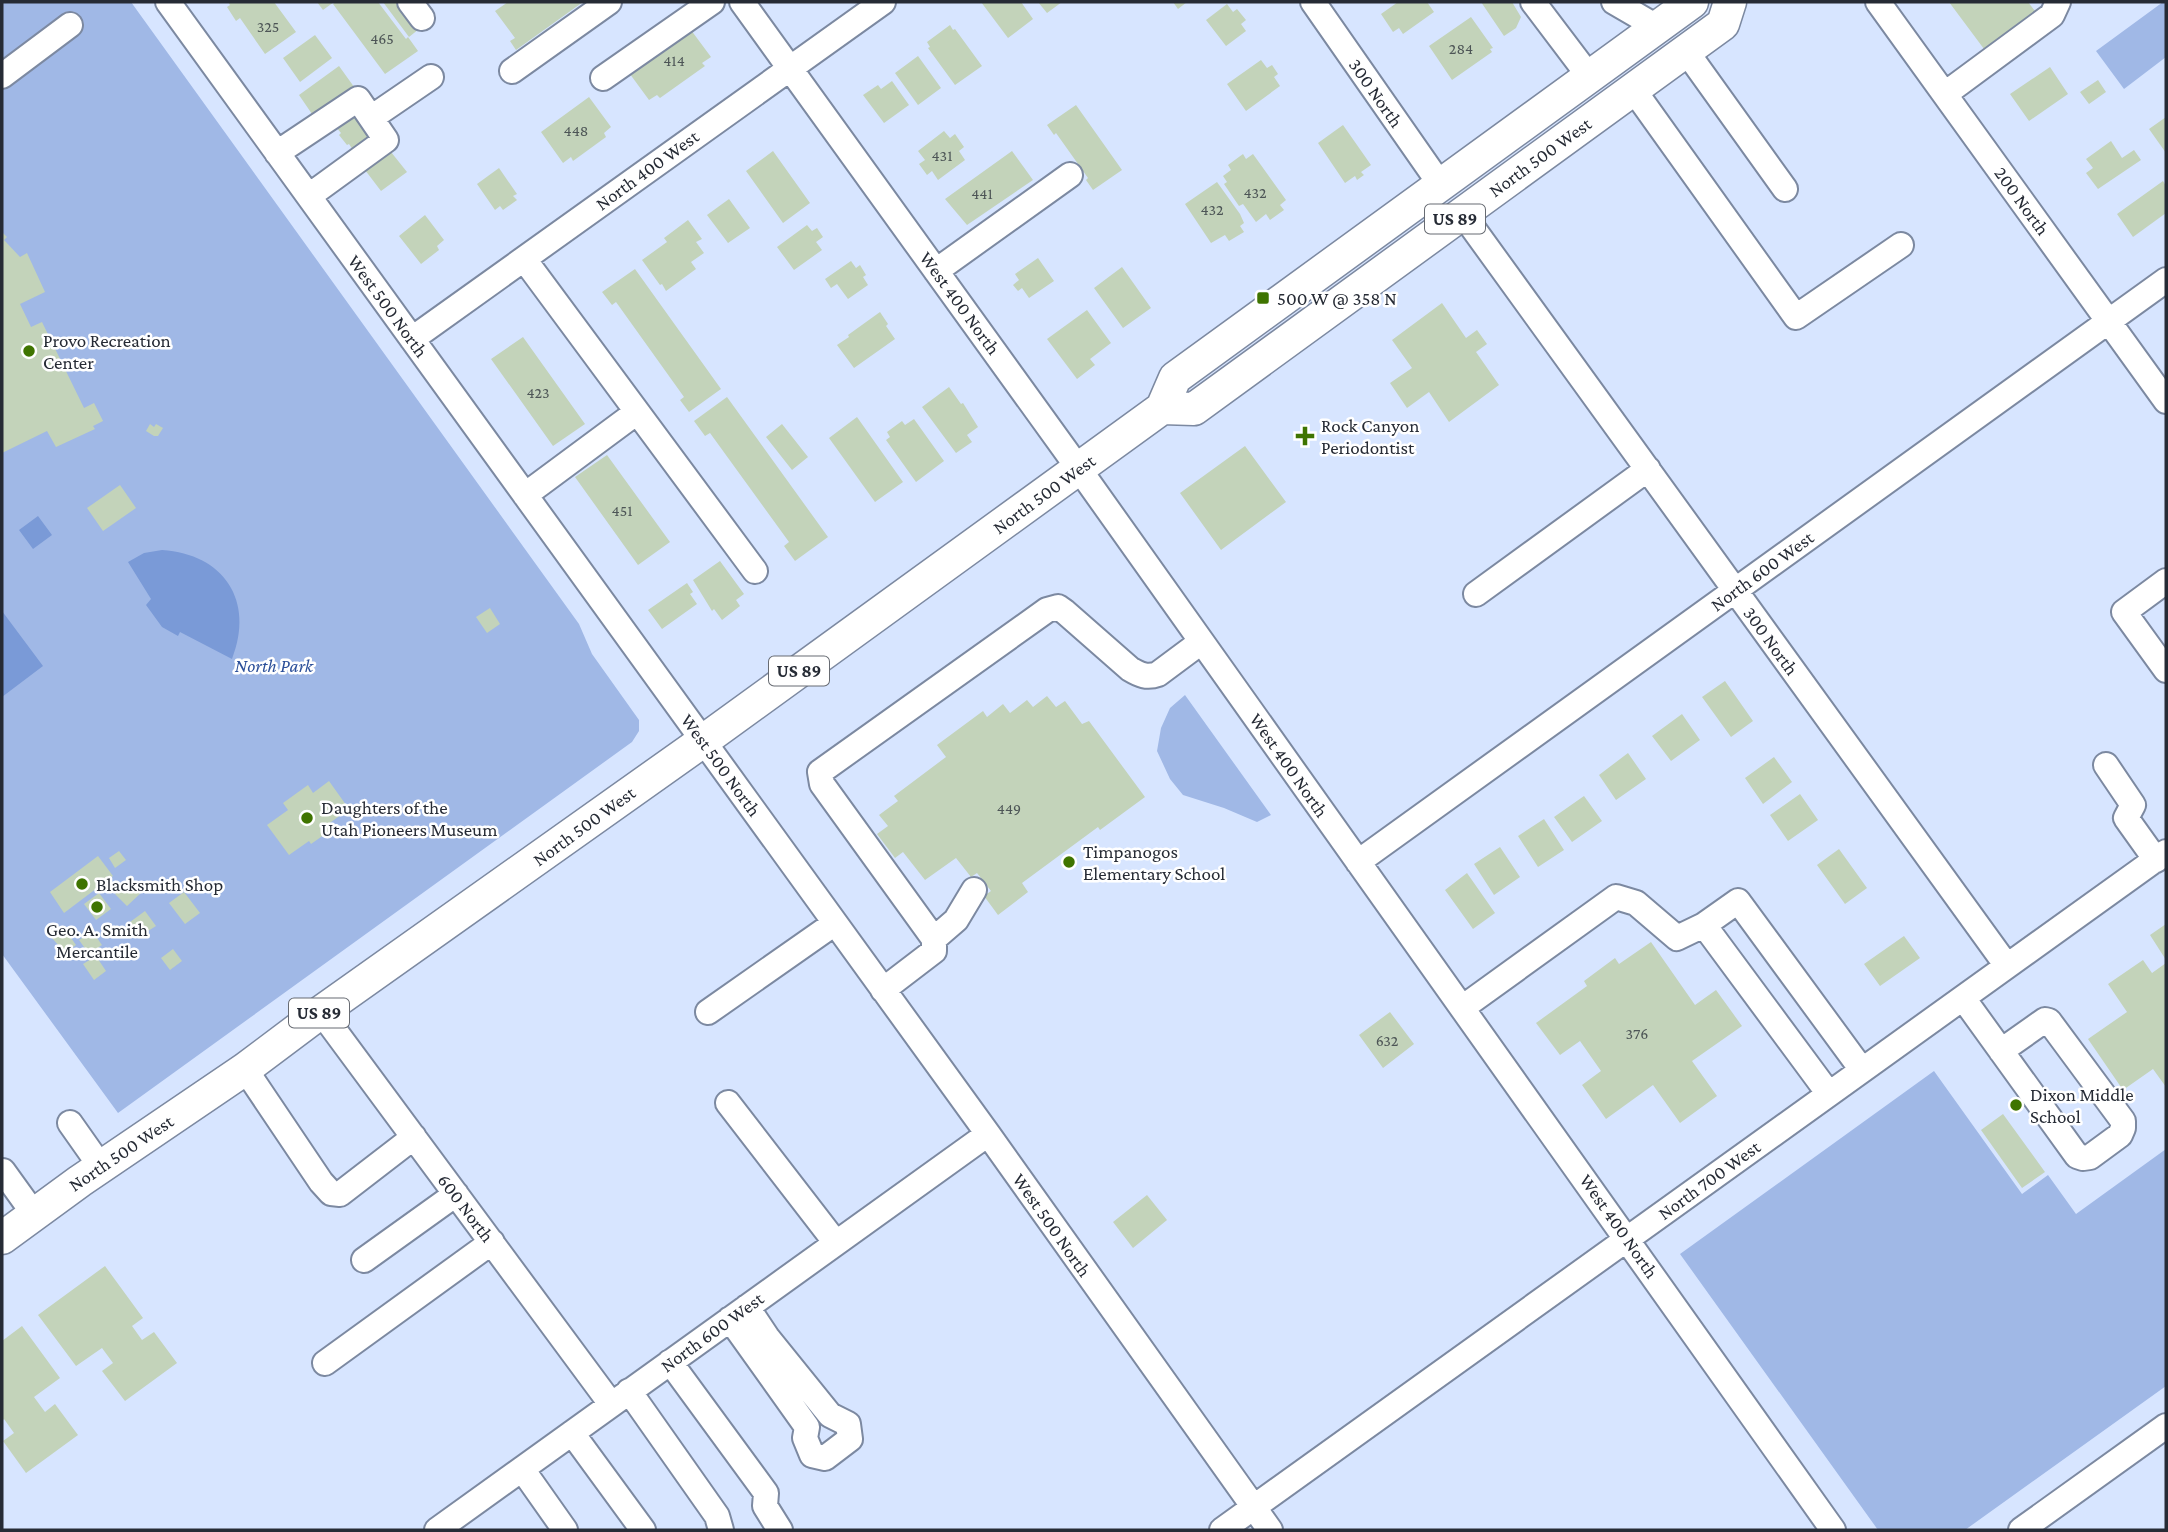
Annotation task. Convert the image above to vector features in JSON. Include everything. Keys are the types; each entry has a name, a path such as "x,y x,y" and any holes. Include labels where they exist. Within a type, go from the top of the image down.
{"main road":[{"name":"North 500 West","path":"2,1238 245,1069 1162,408 1175,378 1692,2"},
{"name":"North 500 West","path":"1162,408 1194,409 1723,24 1730,2"}],"street":[{"name":"West 500 North","path":"168,2 988,1134 1270,1530"},
{"path":"512,71 609,2"},
{"path":"603,78 712,2"},
{"name":"West 400 North","path":"742,2 1079,468 1833,1530"},
{"name":"North 400 West","path":"412,339 883,2"},
{"name":"300 North","path":"1312,2 1440,184"},
{"path":"1533,2 1589,76"},
{"path":"1614,2 1657,27"},
{"name":"200 North","path":"1878,2 2166,401"},
{"path":"1945,94 2052,15 2058,2"},
{"path":"2,76 70,25"},
{"path":"1686,51 1785,189"},
{"path":"371,118 430,77"},
{"path":"1633,89 1796,317 1901,245"},
{"path":"277,153 358,99 386,140 309,196"},
{"path":"936,271 1069,175"},
{"name":"300 North","path":"1462,213 2007,966"},
{"path":"524,259 755,571"},
{"name":"North 600 West","path":"1358,862 2166,280"},
{"path":"525,495 637,412"},
{"path":"1476,594 1648,469"},
{"path":"2166,581 2124,612 2166,670"},
{"path":"934,945 822,784 820,772 1047,610 1058,607 1140,675 1158,674 1201,642"},
{"path":"2106,765 2133,805 2126,818 2161,856"},
{"name":"North 700 West","path":"1222,1530 2161,856"},
{"path":"883,990 934,945 956,920 974,890"},
{"path":"1462,1008 1616,897 1636,903 1677,938 1704,925 1738,901 1862,1070"},
{"path":"708,1012 835,923"},
{"path":"1704,925 1829,1094"},
{"path":"1962,998 2077,1156 2090,1157 2120,1135 2123,1121 2049,1021 2045,1020 2001,1051"},
{"name":"600 North","path":"321,1012 492,1242 717,1516 721,1530"},
{"path":"245,1069 331,1194 340,1194 414,1137"},
{"path":"728,1103 836,1243"},
{"path":"70,1123 101,1167"},
{"name":"North 600 West","path":"437,1530 988,1134"},
{"path":"3,1171 34,1214"},
{"path":"365,1260 456,1194"},
{"path":"325,1363 492,1242"},
{"path":"739,1313 767,1337 830,1415 848,1424 850,1439 825,1458 812,1455 805,1438 807,1427 739,1313"},
{"path":"670,1363 766,1493 765,1506 780,1530"},
{"path":"2021,1530 2166,1426"},
{"path":"572,1433 643,1530"},
{"path":"522,1469 565,1530"}],"green space":[{"name":"North Park","path":"2,2 131,2 579,624 592,654 639,720 639,731 632,742 118,1113 2,954"},
{"path":"2166,2 2166,57 2124,89 2096,51"},
{"path":"1185,695 1271,815 1257,822 1183,795 1170,779 1157,751 1161,728 1170,708"},
{"name":"Dixon Middle School","path":"1934,1071 2022,1194 2048,1175 2076,1214 2166,1149 2166,1386 1965,1530 1878,1530 1680,1254"}],"shaded area":[{"path":"38,516 52,535 33,549 19,530"},
{"path":"162,550 184,553 202,561 217,571 229,584 236,600 239,618 238,638 232,659 180,632 178,636 162,627 146,605 151,599 128,562 144,553"},
{"path":"2,611 43,666 2,697"}],"building":[{"path":"228,2 274,2 296,32 265,54 240,18 236,21 227,7 230,5"},
{"path":"317,2 334,2 323,10"},
{"path":"378,2 418,51 385,74 333,4"},
{"path":"383,2 400,2 419,29 409,37"},
{"path":"508,2 583,2 516,50 510,41 515,38 495,11"},
{"path":"981,2 1021,2 1033,19 1008,38"},
{"path":"1038,2 1062,2 1047,13"},
{"path":"1173,2 1187,2 1178,9"},
{"path":"1398,2 1427,2 1434,12 1403,34 1399,28 1393,32 1381,14"},
{"path":"1481,2 1512,2 1521,17 1516,28 1504,36"},
{"path":"1949,2 2028,2 2035,11 1984,49"},
{"path":"1227,4 1233,12 1237,9 1246,20 1241,24 1246,31 1226,46 1206,20"},
{"path":"1471,17 1493,48 1490,49 1492,52 1452,80 1429,46"},
{"path":"950,25 982,66 955,85 928,48 930,47 927,42"},
{"path":"688,26 711,57 702,63 705,66 660,98 657,95 649,100 627,70"},
{"path":"315,35 332,58 300,82 283,58"},
{"path":"918,56 941,88 918,105 895,73"},
{"path":"1261,60 1267,68 1272,65 1278,74 1274,77 1280,86 1246,111 1227,84"},
{"path":"339,66 357,91 323,116 318,110 312,114 299,95"},
{"path":"2050,67 2068,94 2029,121 2010,94"},
{"path":"2098,80 2106,92 2089,104 2080,92"},
{"path":"892,81 909,105 884,123 863,95 878,85 881,89"},
{"path":"589,97 611,127 604,133 606,137 573,161 571,157 563,163 541,132"},
{"path":"1076,105 1122,170 1093,190 1086,180 1088,178 1056,133 1054,135 1047,125"},
{"path":"358,111 375,134 353,150 339,135 341,133 336,127"},
{"path":"2166,117 2166,153 2149,129"},
{"path":"1343,125 1371,165 1361,172 1364,175 1357,180 1355,176 1345,183 1318,143"},
{"path":"944,131 950,138 955,134 964,147 959,151 965,160 938,180 932,171 927,175 919,164 925,160 918,151"},
{"path":"2111,141 2122,158 2134,150 2141,160 2098,189 2086,173 2093,168 2086,159"},
{"path":"773,151 810,203 783,223 746,171"},
{"path":"1012,151 1033,180 967,225 945,199"},
{"path":"391,152 407,172 381,191 365,170"},
{"path":"1243,154 1246,159 1253,154 1286,200 1280,205 1284,210 1270,220 1266,214 1256,222 1243,204 1239,206 1224,184 1227,182 1223,176 1231,170 1228,165"},
{"path":"499,168 517,194 513,196 517,200 503,210 500,206 495,210 477,184"},
{"path":"2163,181 2166,186 2166,213 2133,237 2117,214"},
{"path":"1217,182 1240,214 1244,223 1240,226 1244,232 1229,241 1225,235 1211,243 1185,204"},
{"path":"729,199 750,228 728,243 707,215"},
{"path":"425,215 444,240 437,246 439,250 421,264 399,236"},
{"path":"688,220 702,239 696,242 704,253 691,262 696,269 666,291 642,260 667,242 664,238"},
{"path":"807,225 812,231 817,228 823,237 816,242 822,250 794,270 777,247"},
{"name":"Provo Recreation Center","path":"2,232 7,237 4,240 20,257 27,253 45,292 20,304 31,327 42,322 84,408 94,403 103,421 93,426 95,429 56,447 47,431 2,453"},
{"path":"1038,258 1054,281 1029,298 1022,288 1018,291 1013,285 1019,280 1015,274"},
{"path":"851,261 856,268 860,265 868,285 848,299 837,284 831,288 825,279"},
{"path":"1122,267 1151,308 1123,328 1094,288"},
{"path":"635,269 721,389 689,412 680,400 684,397 616,302 612,305 602,292"},
{"path":"1442,303 1466,338 1477,330 1487,344 1476,352 1499,385 1449,422 1429,392 1407,408 1390,383 1412,368 1392,340"},
{"path":"1087,310 1111,343 1090,359 1095,365 1077,379 1047,339"},
{"path":"880,312 895,339 854,368 837,345"},
{"path":"523,337 585,424 553,446 491,359"},
{"path":"949,387 978,427 967,435 972,442 956,453 922,407"},
{"path":"727,397 828,537 795,561 784,546 789,542 710,433 705,436 694,421"},
{"path":"857,417 903,482 875,502 829,438"},
{"path":"914,419 944,461 916,482 886,440 890,437 887,432 902,421 905,425"},
{"path":"150,424 163,428 158,436 146,431"},
{"path":"782,424 808,457 792,470 766,437"},
{"path":"1245,446 1286,502 1221,550 1180,493"},
{"path":"607,455 670,542 638,565 575,477"},
{"path":"120,485 136,508 103,531 87,508"},
{"path":"720,561 744,594 736,600 740,606 722,620 714,609 712,611 693,580"},
{"path":"687,583 697,604 662,629 648,610"},
{"path":"490,608 500,624 487,633 476,617"},
{"path":"1725,681 1753,721 1731,737 1702,697"},
{"path":"1047,696 1056,707 1065,701 1082,724 1089,721 1145,797 1100,830 1098,827 1022,883 1028,892 998,915 984,896 991,891 977,873 971,877 956,858 925,880 903,852 895,858 877,834 888,826 879,815 898,801 894,796 946,757 937,745 983,711 987,717 1003,704 1010,713 1027,700 1033,707"},
{"path":"1682,714 1700,740 1671,761 1652,736"},
{"path":"1628,753 1646,779 1616,800 1599,775"},
{"path":"1774,757 1792,782 1763,804 1745,778"},
{"name":"Daughters of the Utah Pioneers Museum","path":"329,781 349,809 327,825 331,830 289,855 267,825 288,810 283,803 308,785 313,793"},
{"path":"1800,794 1818,820 1788,841 1770,815"},
{"path":"1584,796 1602,821 1572,842 1554,817"},
{"path":"1544,819 1564,850 1538,867 1518,836"},
{"path":"1500,847 1520,877 1494,895 1474,864"},
{"path":"1839,849 1867,888 1845,904 1817,865"},
{"path":"119,851 126,860 115,868 109,858"},
{"name":"Blacksmith Shop","path":"98,856 113,876 64,913 50,892"},
{"path":"1467,873 1495,913 1473,929 1445,890"},
{"path":"130,879 142,892 127,906 115,894"},
{"path":"184,892 200,913 185,924 169,903"},
{"name":"Geo. A. Smith Mercantile","path":"99,893 111,909 96,920 84,904"},
{"path":"145,911 156,926 140,936 130,922"},
{"path":"2166,924 2166,960 2150,935"},
{"path":"64,928 76,945 65,953 52,938"},
{"path":"92,931 102,945 89,954 79,940"},
{"path":"1904,936 1920,958 1880,986 1864,964"},
{"path":"1651,942 1695,1005 1716,990 1742,1026 1692,1061 1717,1096 1680,1123 1653,1085 1606,1119 1582,1085 1601,1071 1580,1041 1560,1055 1536,1023 1587,986 1584,981 1615,958 1619,964"},
{"path":"173,949 182,961 170,970 161,958"},
{"path":"96,956 106,971 94,980 83,964"},
{"path":"2143,960 2152,973 2166,963 2166,1087 2153,1069 2123,1090 2088,1039 2127,1012 2108,984"},
{"path":"1390,1012 1414,1044 1383,1068 1359,1035"},
{"path":"2003,1114 2045,1172 2022,1188 1981,1130"},
{"path":"1147,1195 1167,1220 1133,1248 1113,1222"},
{"path":"105,1266 143,1318 132,1326 142,1340 154,1332 177,1363 125,1401 102,1371 113,1363 102,1348 76,1366 38,1315"},
{"path":"22,1326 60,1378 34,1397 45,1412 55,1404 78,1435 26,1473 3,1441 14,1433 4,1419 2,1421 2,1341"}],"place":[{"name":"500 W @ 358 N","path":"1263,298"},
{"name":"Provo Recreation Center","path":"29,351"},
{"name":"Rock Canyon Periodontist","path":"1305,436"},
{"name":"Daughters of the Utah Pioneers Museum","path":"307,818"},
{"name":"Timpanogos Elementary School","path":"1069,862"},
{"name":"Blacksmith Shop","path":"82,884"},
{"name":"Geo. A. Smith Mercantile","path":"97,907"},
{"name":"Dixon Middle School","path":"2016,1105"}]}
